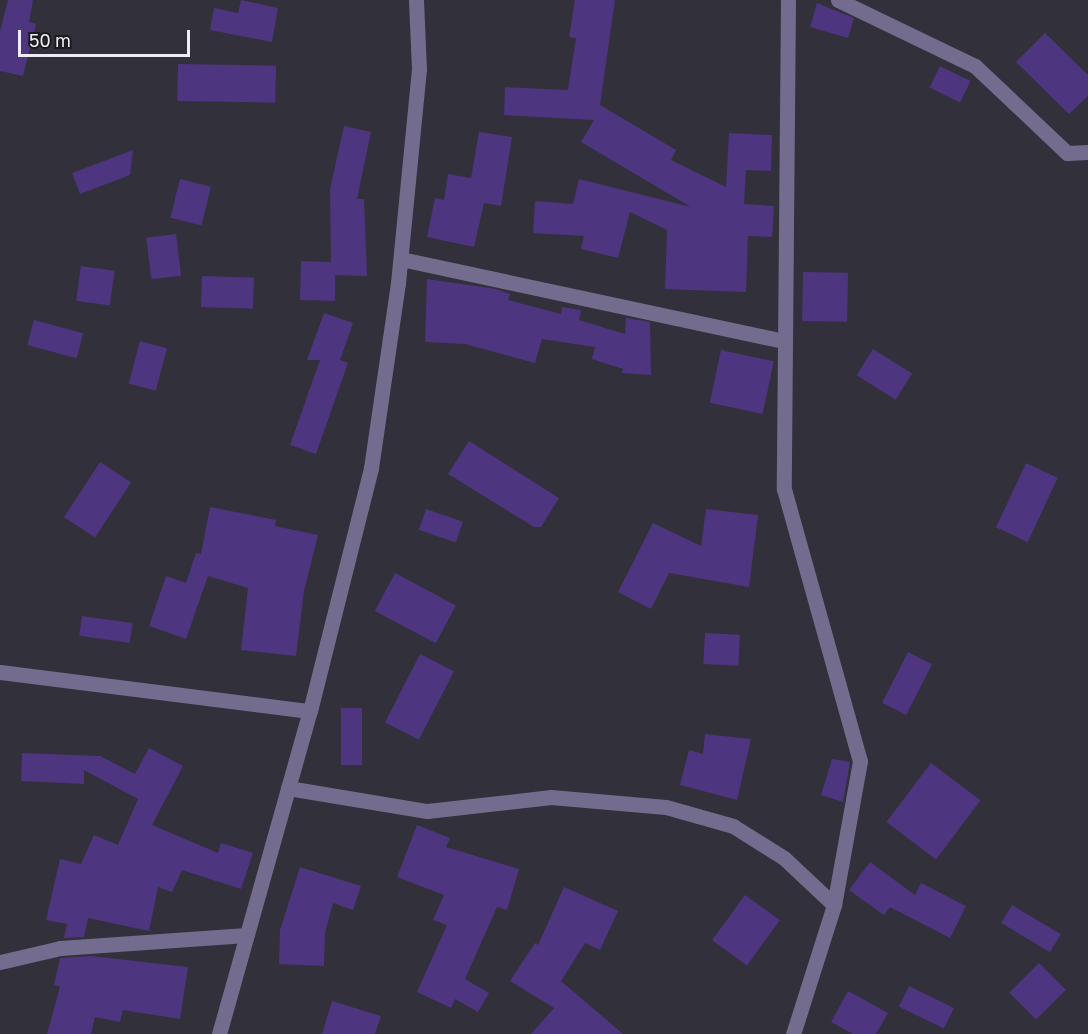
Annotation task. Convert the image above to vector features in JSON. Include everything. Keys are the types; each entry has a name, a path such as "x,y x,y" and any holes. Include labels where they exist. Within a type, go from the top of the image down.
{"street":[{"path":"219,1034 310,711 371,468 400,259 419,69 416,0"},
{"path":"788,0 784,489 860,761 834,905 793,1034"},
{"path":"838,0 975,66 1067,153 1088,152"},
{"path":"400,259 784,342"},
{"path":"0,672 310,711"},
{"path":"288,788 427,811 551,797 666,807 733,826 784,858 834,905"},
{"path":"0,962 60,948 247,935"}],"building":[{"path":"8,0 33,0 29,22 36,24 23,76 0,71 0,31"},
{"path":"241,0 278,8 272,42 210,30 214,8 238,13"},
{"path":"575,0 615,0 600,105 676,150 671,160 726,187 729,133 772,135 771,171 746,170 744,204 774,206 772,237 748,236 746,292 665,289 667,230 630,212 618,258 581,249 584,236 533,233 535,201 573,204 579,179 691,207 581,142 594,120 504,115 505,87 568,90 576,38 569,37"},
{"path":"817,3 854,18 848,38 810,27"},
{"path":"1045,33 1088,75 1088,96 1069,114 1016,62"},
{"path":"178,64 276,66 275,103 177,101"},
{"path":"940,66 971,81 960,102 929,88"},
{"path":"344,126 371,132 357,199 364,199 367,276 335,275 335,301 300,300 301,261 331,262 330,189"},
{"path":"479,132 512,137 501,206 484,203 474,247 427,237 435,198 444,200 448,174 471,178"},
{"path":"133,150 130,175 80,194 72,173"},
{"path":"180,179 211,187 201,226 170,218"},
{"path":"176,234 181,276 151,279 146,238"},
{"path":"81,266 115,271 110,305 76,301"},
{"path":"803,272 848,273 847,322 802,321"},
{"path":"202,276 254,278 253,309 201,307"},
{"path":"427,279 496,289 510,294 508,300 561,314 562,307 581,310 579,320 625,334 626,318 650,322 651,375 622,373 623,369 592,359 595,347 542,339 535,363 465,344 425,342"},
{"path":"324,313 353,323 340,360 348,363 316,454 290,445 320,360 307,360"},
{"path":"34,320 83,333 77,358 27,345"},
{"path":"140,341 167,348 156,391 129,384"},
{"path":"873,349 912,373 896,400 857,375"},
{"path":"721,350 774,361 763,414 710,403"},
{"path":"469,441 559,498 541,527 534,527 448,474"},
{"path":"100,462 131,482 95,538 64,517"},
{"path":"1026,463 1058,478 1028,542 996,527"},
{"path":"210,507 276,520 275,526 318,535 304,591 296,656 241,650 248,588 208,576 186,639 149,626 166,576 186,583 196,553 201,554"},
{"path":"426,509 463,522 456,542 419,530"},
{"path":"706,509 758,515 749,587 669,573 651,609 618,592 653,523 701,546"},
{"path":"395,573 456,605 436,643 375,611"},
{"path":"82,616 133,623 130,643 79,636"},
{"path":"705,633 740,635 738,666 703,664"},
{"path":"908,652 932,664 906,715 882,703"},
{"path":"420,654 454,671 419,740 385,723"},
{"path":"341,708 362,708 362,765 341,765"},
{"path":"705,734 751,739 737,800 680,785 689,750 703,754"},
{"path":"149,748 183,766 152,825 218,853 221,843 253,853 241,889 182,870 172,892 158,887 149,931 88,918 84,937 64,938 67,924 46,920 60,859 81,864 94,835 118,845 138,799 84,770 84,784 21,781 22,753 100,756 135,774"},
{"path":"832,759 850,762 843,802 821,795"},
{"path":"931,763 981,800 936,859 886,822"},
{"path":"417,825 450,838 446,847 519,869 507,910 497,907 465,979 489,993 478,1012 455,999 451,1008 417,992 447,925 433,920 444,895 397,877"},
{"path":"870,862 915,895 921,883 966,906 950,938 890,907 884,915 849,890"},
{"path":"300,867 361,886 353,910 333,903 325,933 324,966 279,964 280,930"},
{"path":"564,887 618,911 600,950 585,943 561,981 623,1034 531,1034 554,1008 510,981 535,943 538,945"},
{"path":"745,895 780,920 747,966 712,940"},
{"path":"1012,905 1061,934 1050,952 1001,923"},
{"path":"91,956 188,967 180,1019 123,1010 120,1022 95,1017 91,1034 47,1034 60,987 54,985 60,958"},
{"path":"1039,963 1066,990 1036,1020 1009,993"},
{"path":"909,986 954,1008 944,1029 899,1007"},
{"path":"848,991 888,1013 876,1034 853,1034 831,1022"},
{"path":"332,1001 381,1016 375,1034 322,1034"}]}
